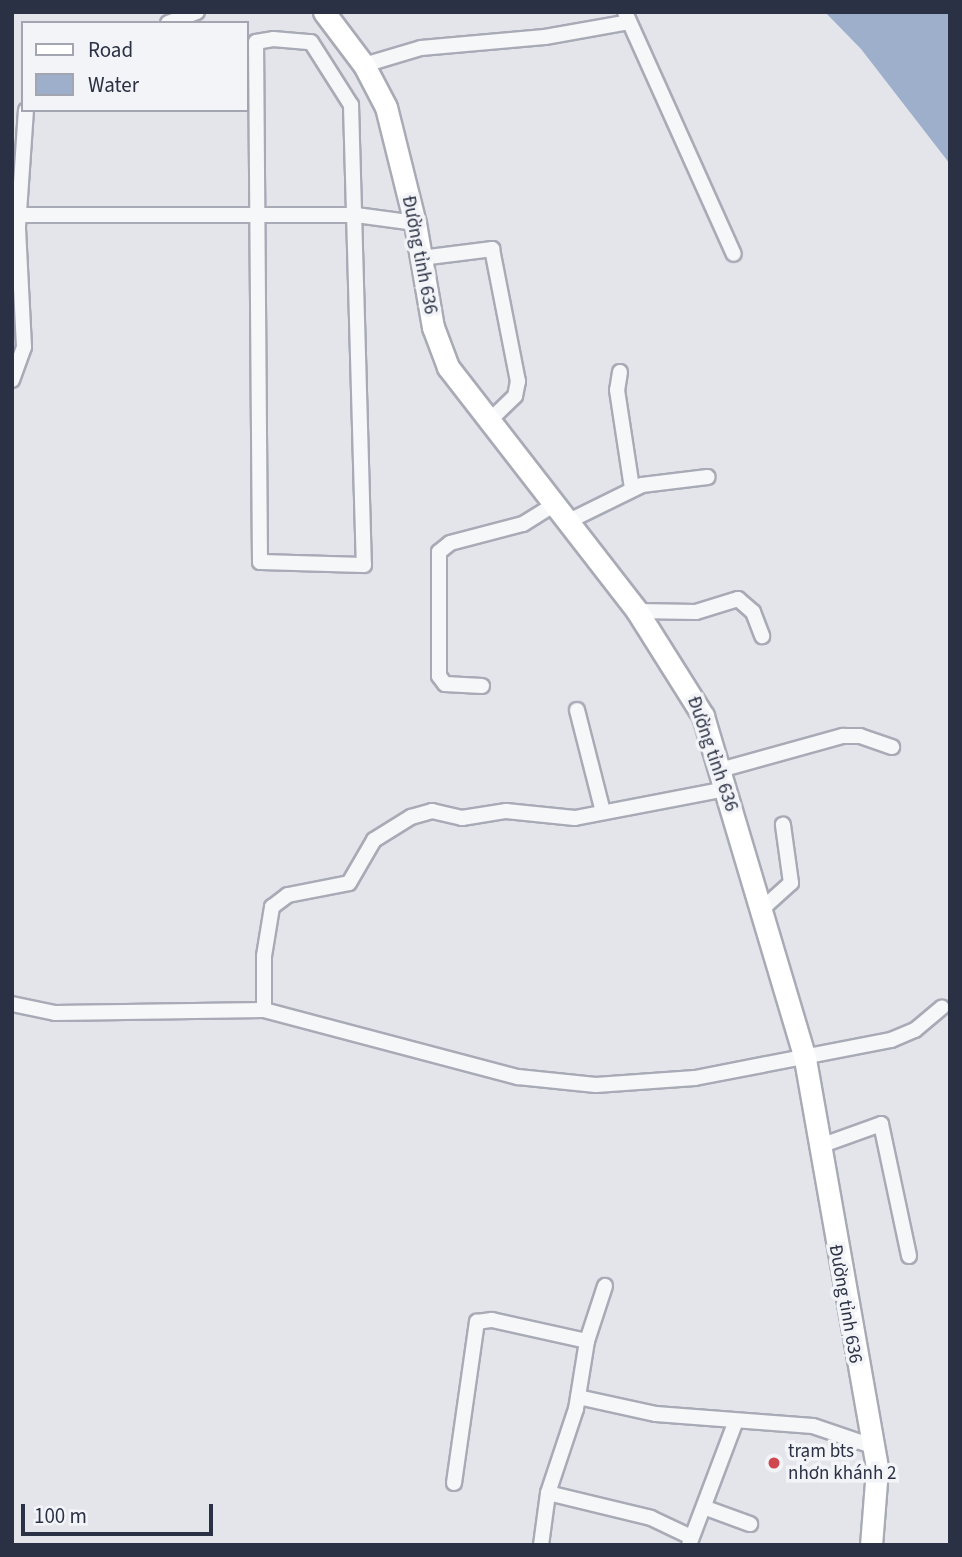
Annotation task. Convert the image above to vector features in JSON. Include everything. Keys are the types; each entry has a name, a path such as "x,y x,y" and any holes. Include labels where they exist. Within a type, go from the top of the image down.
{"main road":[{"name":"Đường tỉnh 636","path":"324,12 364,65 386,107 415,223 439,348 489,421 571,520 638,611 692,694 723,779 805,1059 872,1446 877,1485 871,1545"}],"street":[{"path":"173,21 197,12"},
{"path":"364,65 421,48 545,37 627,17 734,254"},
{"path":"273,39 311,43 351,105 356,215 363,565 260,562 256,215 256,42 273,39"},
{"path":"12,380 24,347 16,215 26,112"},
{"path":"16,215 356,215 415,223"},
{"path":"421,258 492,249 518,381 515,396 489,421"},
{"path":"620,372 617,390 632,488"},
{"path":"571,520 632,488 708,477"},
{"path":"482,686 445,684 439,676 439,552 450,543 523,524 555,503"},
{"path":"638,611 695,612 738,600 753,612 762,636"},
{"path":"578,710 603,812"},
{"path":"264,1010 264,956 272,907 288,895 349,883 374,840 411,817 432,811 462,818 506,811 575,818 723,779 843,736 892,747"},
{"path":"762,909 791,883 783,825"},
{"path":"12,1004 55,1013 264,1010 559,1083 673,1081 783,1057 805,1059 891,1040 915,1030 942,1007"},
{"path":"820,1146 881,1124 909,1256"},
{"path":"541,1545 548,1493 578,1397 587,1341 606,1286"},
{"path":"454,1483 477,1322 492,1320 587,1341"},
{"path":"578,1397 735,1423 813,1426 872,1446"},
{"path":"548,1493 651,1518 690,1541 706,1508 735,1423"},
{"path":"706,1508 750,1524"}],"water":[{"path":"825,12 950,12 950,164 861,49"}],"place":[{"name":"trạm bts nhơn khánh 2","path":"774,1463"}]}
